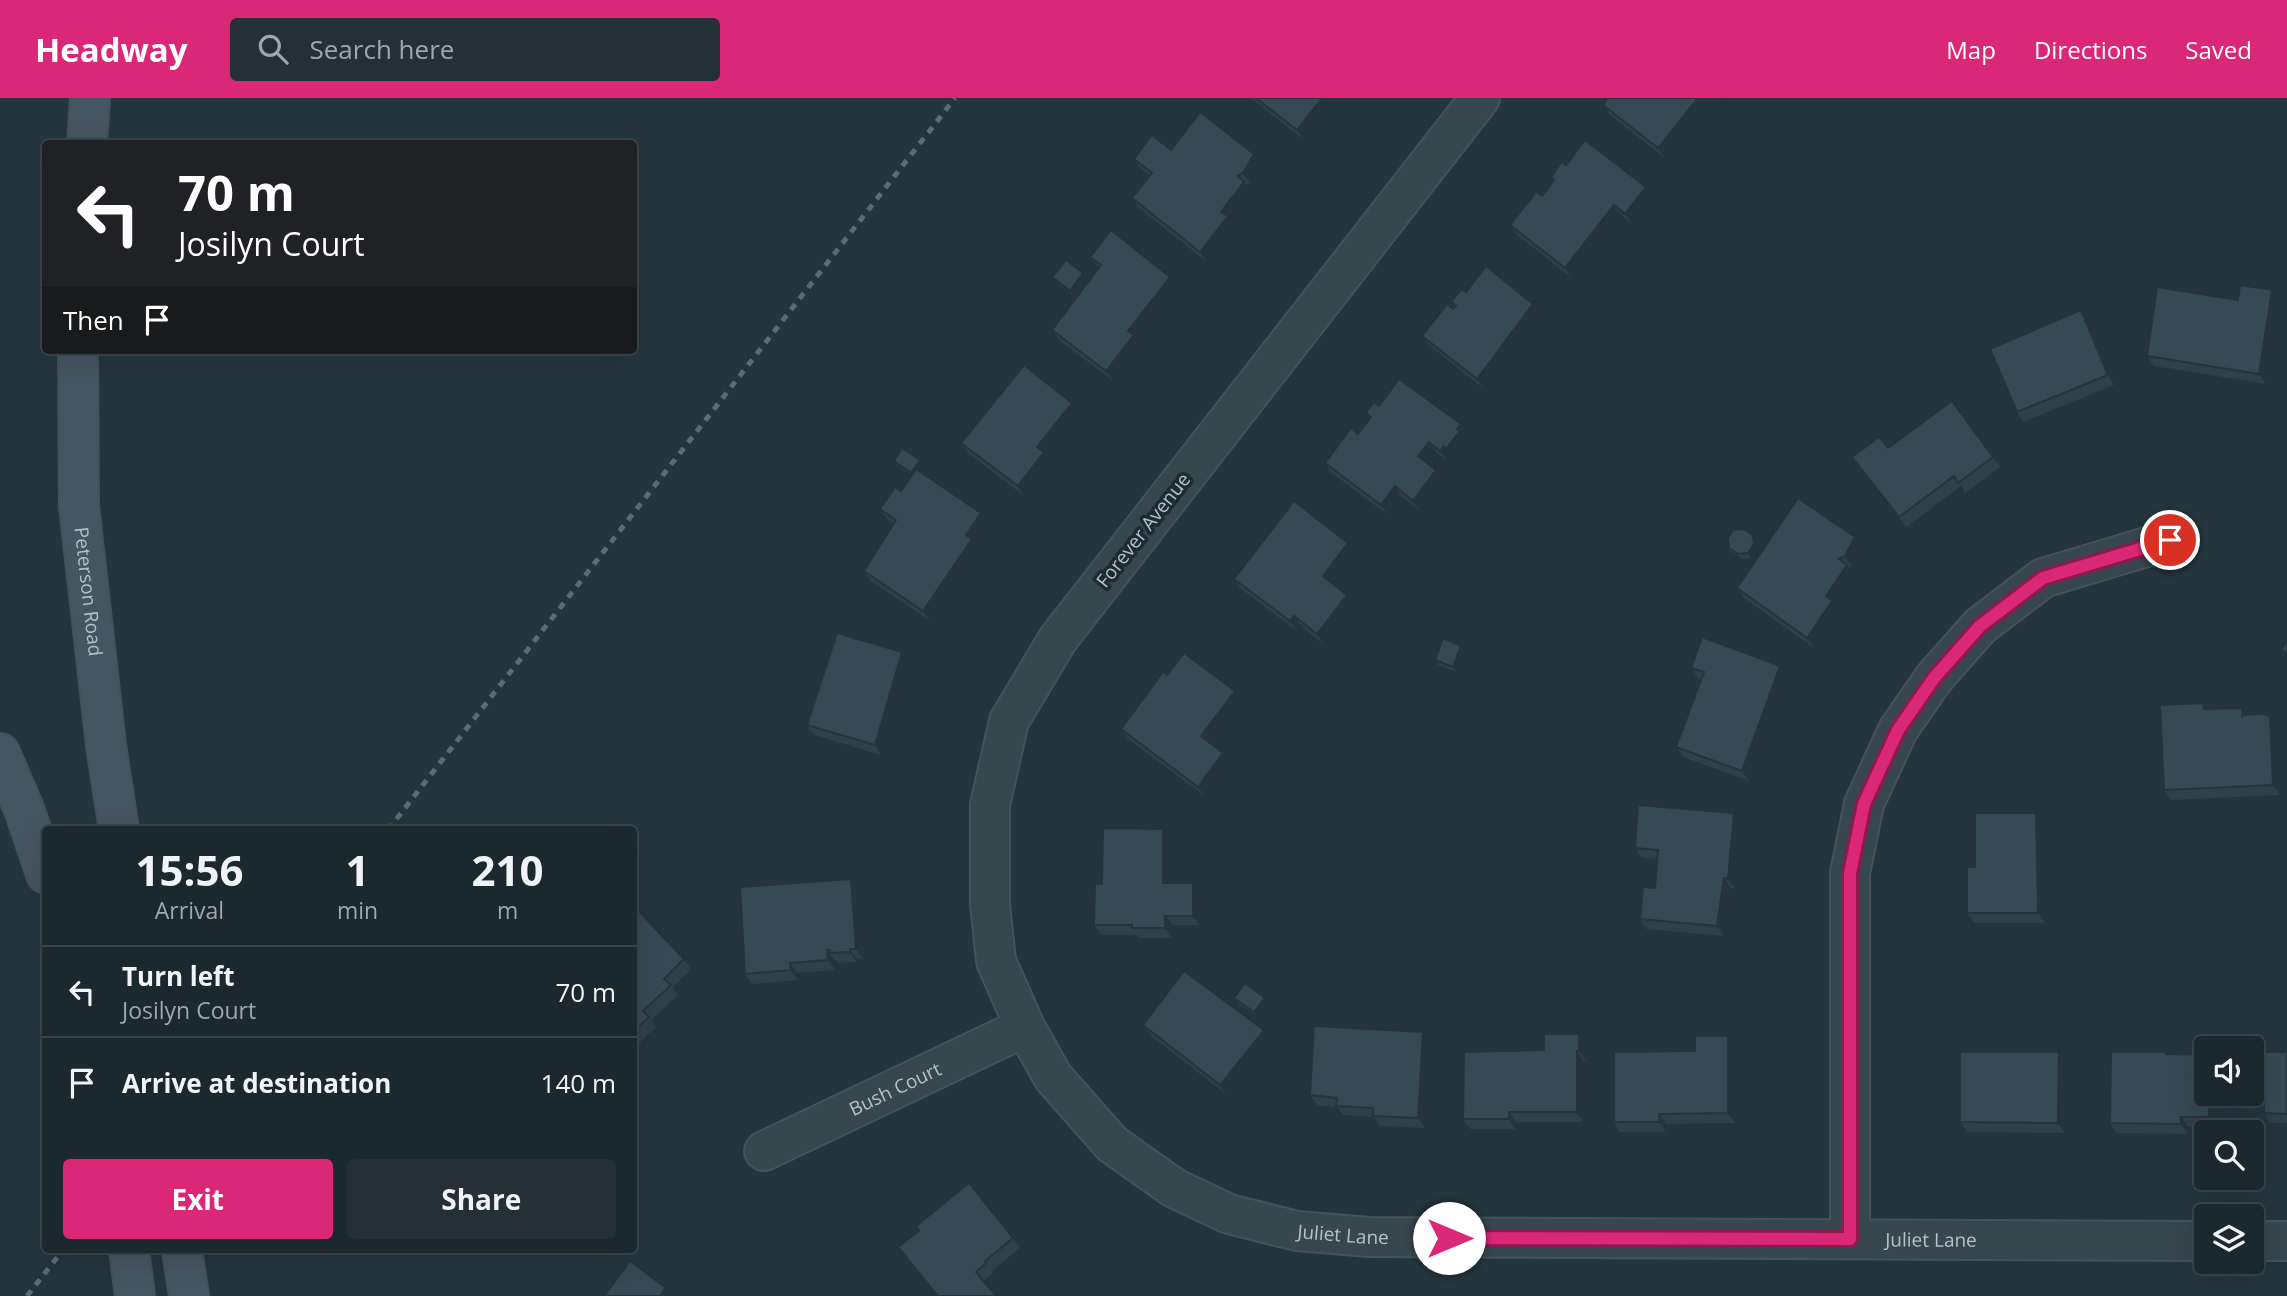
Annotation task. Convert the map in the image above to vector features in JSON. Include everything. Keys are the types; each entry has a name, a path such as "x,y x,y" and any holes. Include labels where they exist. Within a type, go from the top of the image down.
{"main road":[{"path":"87,140 90,98"},
{"name":"Peterson Road","path":"78,354 79,506 105,736 118,826"},
{"path":"0,753 24,809 42,862"},
{"path":"129,1253 135,1296"},
{"path":"182,1253 189,1296"}],"street":[{"name":"Forever Avenue","path":"1025,1027 996,961 990,904 990,805 1009,721 1058,639 1480,98"},
{"path":"1850,1239 1850,873 1864,804 1898,730 1934,678 1980,626 2043,578 2170,540"},
{"name":"Bush Court","path":"764,1151 1025,1027"},
{"name":"Juliet Lane","path":"1025,1027 1053,1077 1112,1144 1174,1188 1229,1214 1297,1231 1369,1237 2194,1241"},
{"path":"2264,1241 2287,1241"}],"building":[{"path":"1256,98 1322,98 1297,130"},
{"path":"1608,98 1698,98 1658,148 1603,105"},
{"path":"1200,112 1254,154 1243,173 1238,176 1244,182 1221,212 1228,216 1200,252 1132,198 1152,173 1134,159 1150,137 1152,135 1171,150"},
{"path":"1585,140 1646,187 1625,214 1614,205 1565,268 1510,225 1536,192 1542,196 1554,180 1551,177 1558,167 1562,162 1566,165"},
{"path":"1111,230 1170,277 1128,331 1134,335 1106,371 1052,330 1101,265 1090,257"},
{"path":"1066,260 1083,273 1070,291 1052,277"},
{"path":"1486,266 1533,304 1477,379 1422,336 1447,304 1453,309 1456,306 1451,301 1462,289 1466,292"},
{"path":"2240,285 2272,290 2259,374 2147,356 2157,287 2238,300"},
{"path":"2081,310 2108,375 2017,412 1990,349"},
{"path":"1024,365 1072,403 1037,447 1044,452 1018,486 961,443"},
{"path":"1399,379 1461,424 1457,429 1460,431 1446,449 1444,446 1440,451 1429,442 1418,456 1436,470 1413,501 1395,486 1381,505 1325,463 1351,428 1358,434 1371,417 1366,413 1368,410 1374,402 1379,406"},
{"path":"1952,401 1993,457 1958,483 1954,476 1899,517 1852,457 1879,437 1888,448"},
{"path":"902,448 920,460 911,473 894,461"},
{"path":"916,469 981,513 966,535 972,539 923,611 864,571 896,520 880,509 895,487 901,491"},
{"path":"1798,498 1855,537 1845,556 1839,559 1847,565 1826,596 1832,601 1807,638 1737,588"},
{"path":"1294,501 1348,543 1323,576 1347,595 1317,634 1294,616 1290,621 1234,579"},
{"path":"1743,529 1752,534 1754,544 1748,553 1738,554 1729,548 1728,538 1733,530"},
{"path":"837,633 902,652 875,745 807,725"},
{"path":"1702,637 1780,666 1742,771 1676,747 1704,672 1691,668"},
{"path":"1443,638 1461,646 1453,667 1435,660"},
{"path":"2287,642 2287,654 2281,650"},
{"path":"1184,653 1235,691 1201,736 1223,753 1198,787 1121,729 1163,672 1167,675"},
{"path":"2203,703 2204,709 2242,708 2242,717 2264,714 2270,716 2273,785 2164,790 2160,705"},
{"path":"1638,805 1734,813 1728,879 1724,878 1717,926 1640,919 1643,887 1655,888 1658,850 1635,848"},
{"path":"1975,813 2036,813 2038,913 1967,913 1967,867 1975,867"},
{"path":"1103,828 1163,829 1163,883 1193,883 1193,916 1165,916 1165,928 1094,925 1095,884 1102,884"},
{"path":"851,879 856,949 831,953 827,950 828,960 790,963 791,970 745,974 740,887"},
{"path":"637,909 684,959 664,979 671,985 643,1011 649,1017 637,1028"},
{"path":"1184,971 1264,1030 1220,1085 1143,1025"},
{"path":"1245,983 1265,998 1254,1012 1234,998"},
{"path":"1314,1026 1423,1032 1418,1118 1373,1116 1373,1108 1336,1106 1337,1098 1310,1095"},
{"path":"1544,1034 1579,1034 1577,1112 1509,1112 1509,1119 1463,1119 1464,1052 1544,1050"},
{"path":"1695,1036 1728,1036 1728,1113 1659,1114 1659,1122 1614,1122 1614,1052 1695,1051"},
{"path":"1960,1052 2059,1052 2058,1123 1960,1122"},
{"path":"2111,1052 2194,1055 2194,1106 2209,1106 2209,1117 2181,1117 2181,1124 2110,1123"},
{"path":"2265,1052 2287,1052 2287,1114 2264,1113"},
{"path":"969,1183 1013,1238 976,1272 996,1296 938,1296 898,1247 919,1231 916,1226"},
{"path":"630,1261 666,1288 661,1294 664,1296 604,1296"}],"railway":[{"path":"391,826 955,98"},
{"path":"27,1296 61,1253"}],"route":[{"path":"1449,1238 1850,1239 1850,873 1864,804 1898,730 1934,678 1980,626 2043,578 2170,540"}]}
